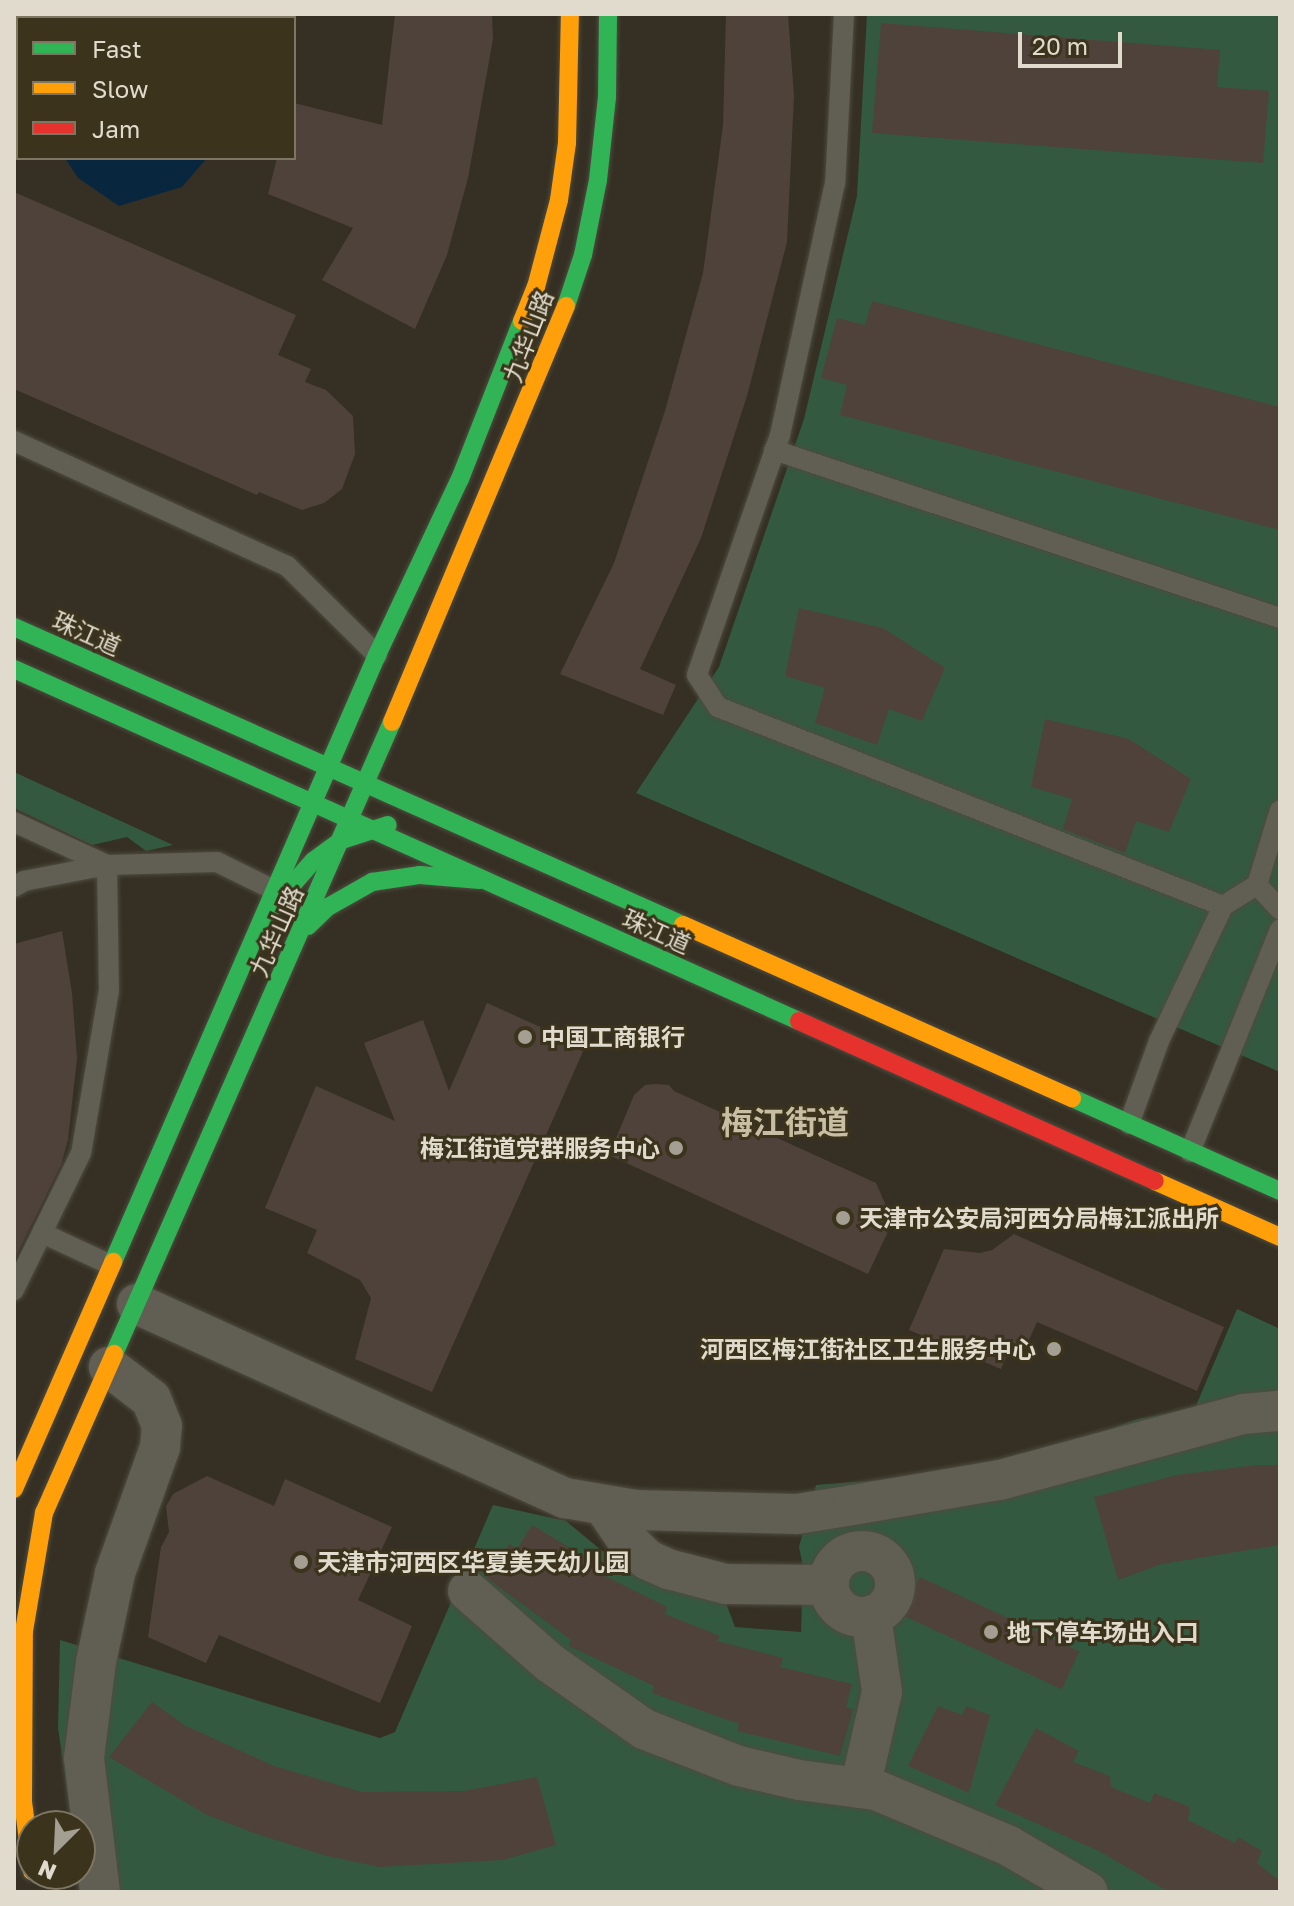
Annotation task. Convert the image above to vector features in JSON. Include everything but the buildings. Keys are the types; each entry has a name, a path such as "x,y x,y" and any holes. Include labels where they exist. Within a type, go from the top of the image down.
{"street":[{"name":"九华山路","path":"14,1489 377,655 460,479 536,287 559,200 567,143 570,14"},
{"name":"九华山路","path":"24,1810 19,1631 22,1582 44,1513 342,840 556,335 583,255 598,180 610,40 608,14"},
{"name":"珠江道","path":"14,627 496,839 1280,1191"},
{"name":"珠江道","path":"14,669 1280,1237"},
{"path":"264,917 313,861 342,840 371,829 400,823 432,824 496,839"},
{"path":"301,934 328,907 372,882 420,875 488,881"},
{"path":"137,1304 565,1498 604,1506 797,1514 1000,1480 1243,1414 1280,1411"},
{"path":"100,1892 84,1758 96,1662 115,1573 160,1447 162,1426 151,1399 109,1367"},
{"path":"853,1505 858,1551"},
{"path":"604,1506 627,1540 648,1560 677,1572 726,1584 829,1585"},
{"path":"858,1551 879,1556 893,1572 894,1594 889,1603 871,1616 842,1610 829,1585 841,1559 858,1551"},
{"path":"468,1591 550,1663 644,1729 739,1766 799,1780 876,1790 1009,1846 1088,1892"},
{"path":"860,1788 882,1692 871,1616"}],"lane":[{"path":"844,14 835,183 774,450 697,675 718,707 1223,906"},
{"path":"14,441 287,566 377,655"},
{"path":"774,450 1280,618"},
{"path":"1129,1124 1165,1028 1223,906 1257,885 1280,810"},
{"path":"14,822 107,865"},
{"path":"14,887 24,881 107,865 217,862 276,891"},
{"path":"14,1290 81,1153 109,990 107,865"},
{"path":"1257,885 1280,910"},
{"path":"1190,1152 1280,929"},
{"path":"42,1233 111,1265"}],"green space":[{"path":"867,14 1280,14 1280,1072 636,793 719,667 804,419 857,196"},
{"path":"14,772 173,845 146,851 127,837 92,845 14,808"},
{"path":"1237,1309 1280,1329 1280,1892 82,1892 96,1890 96,1810 70,1810 58,1728 60,1640 380,1738 395,1732 493,1505 566,1521 601,1550 660,1586 726,1603 735,1627 801,1632 803,1567 799,1547 816,1485 916,1477 1049,1450 1138,1419 1195,1408"}],"water":[{"path":"48,14 215,14 215,16"},
{"path":"66,160 205,160 182,187 119,206 78,178"}],"traffic: fast":[{"path":"566,306 583,255 598,180 607,97 608,14"},
{"path":"113,1262 377,655 460,479 522,321"},
{"path":"14,627 683,925"},
{"path":"14,669 799,1021"},
{"path":"114,1354 392,722"},
{"path":"264,917 313,861 342,840 388,825"},
{"path":"308,926 328,907 372,882 420,875 480,880"},
{"path":"1072,1098 1280,1191"}],"traffic: slow":[{"path":"522,321 536,287 559,200 567,143 570,14"},
{"path":"392,722 566,306"},
{"path":"683,925 1072,1098"},
{"path":"1155,1181 1280,1237"},
{"path":"14,1489 113,1262"},
{"path":"24,1810 24,1631 44,1513 114,1354"}],"traffic: jam":[{"path":"799,1021 1155,1181"}],"place":[{"name":"中国工商银行","path":"525,1037"},
{"name":"梅江街道党群服务中心","path":"676,1148"},
{"name":"天津市公安局河西分局梅江派出所","path":"843,1218"},
{"name":"河西区梅江街社区卫生服务中心","path":"1054,1349"},
{"name":"天津市河西区华夏美天幼儿园","path":"301,1562"},
{"name":"地下停车场出入口","path":"991,1632"}],"district":[{"name":"梅江街道","path":"785,1122"}]}
